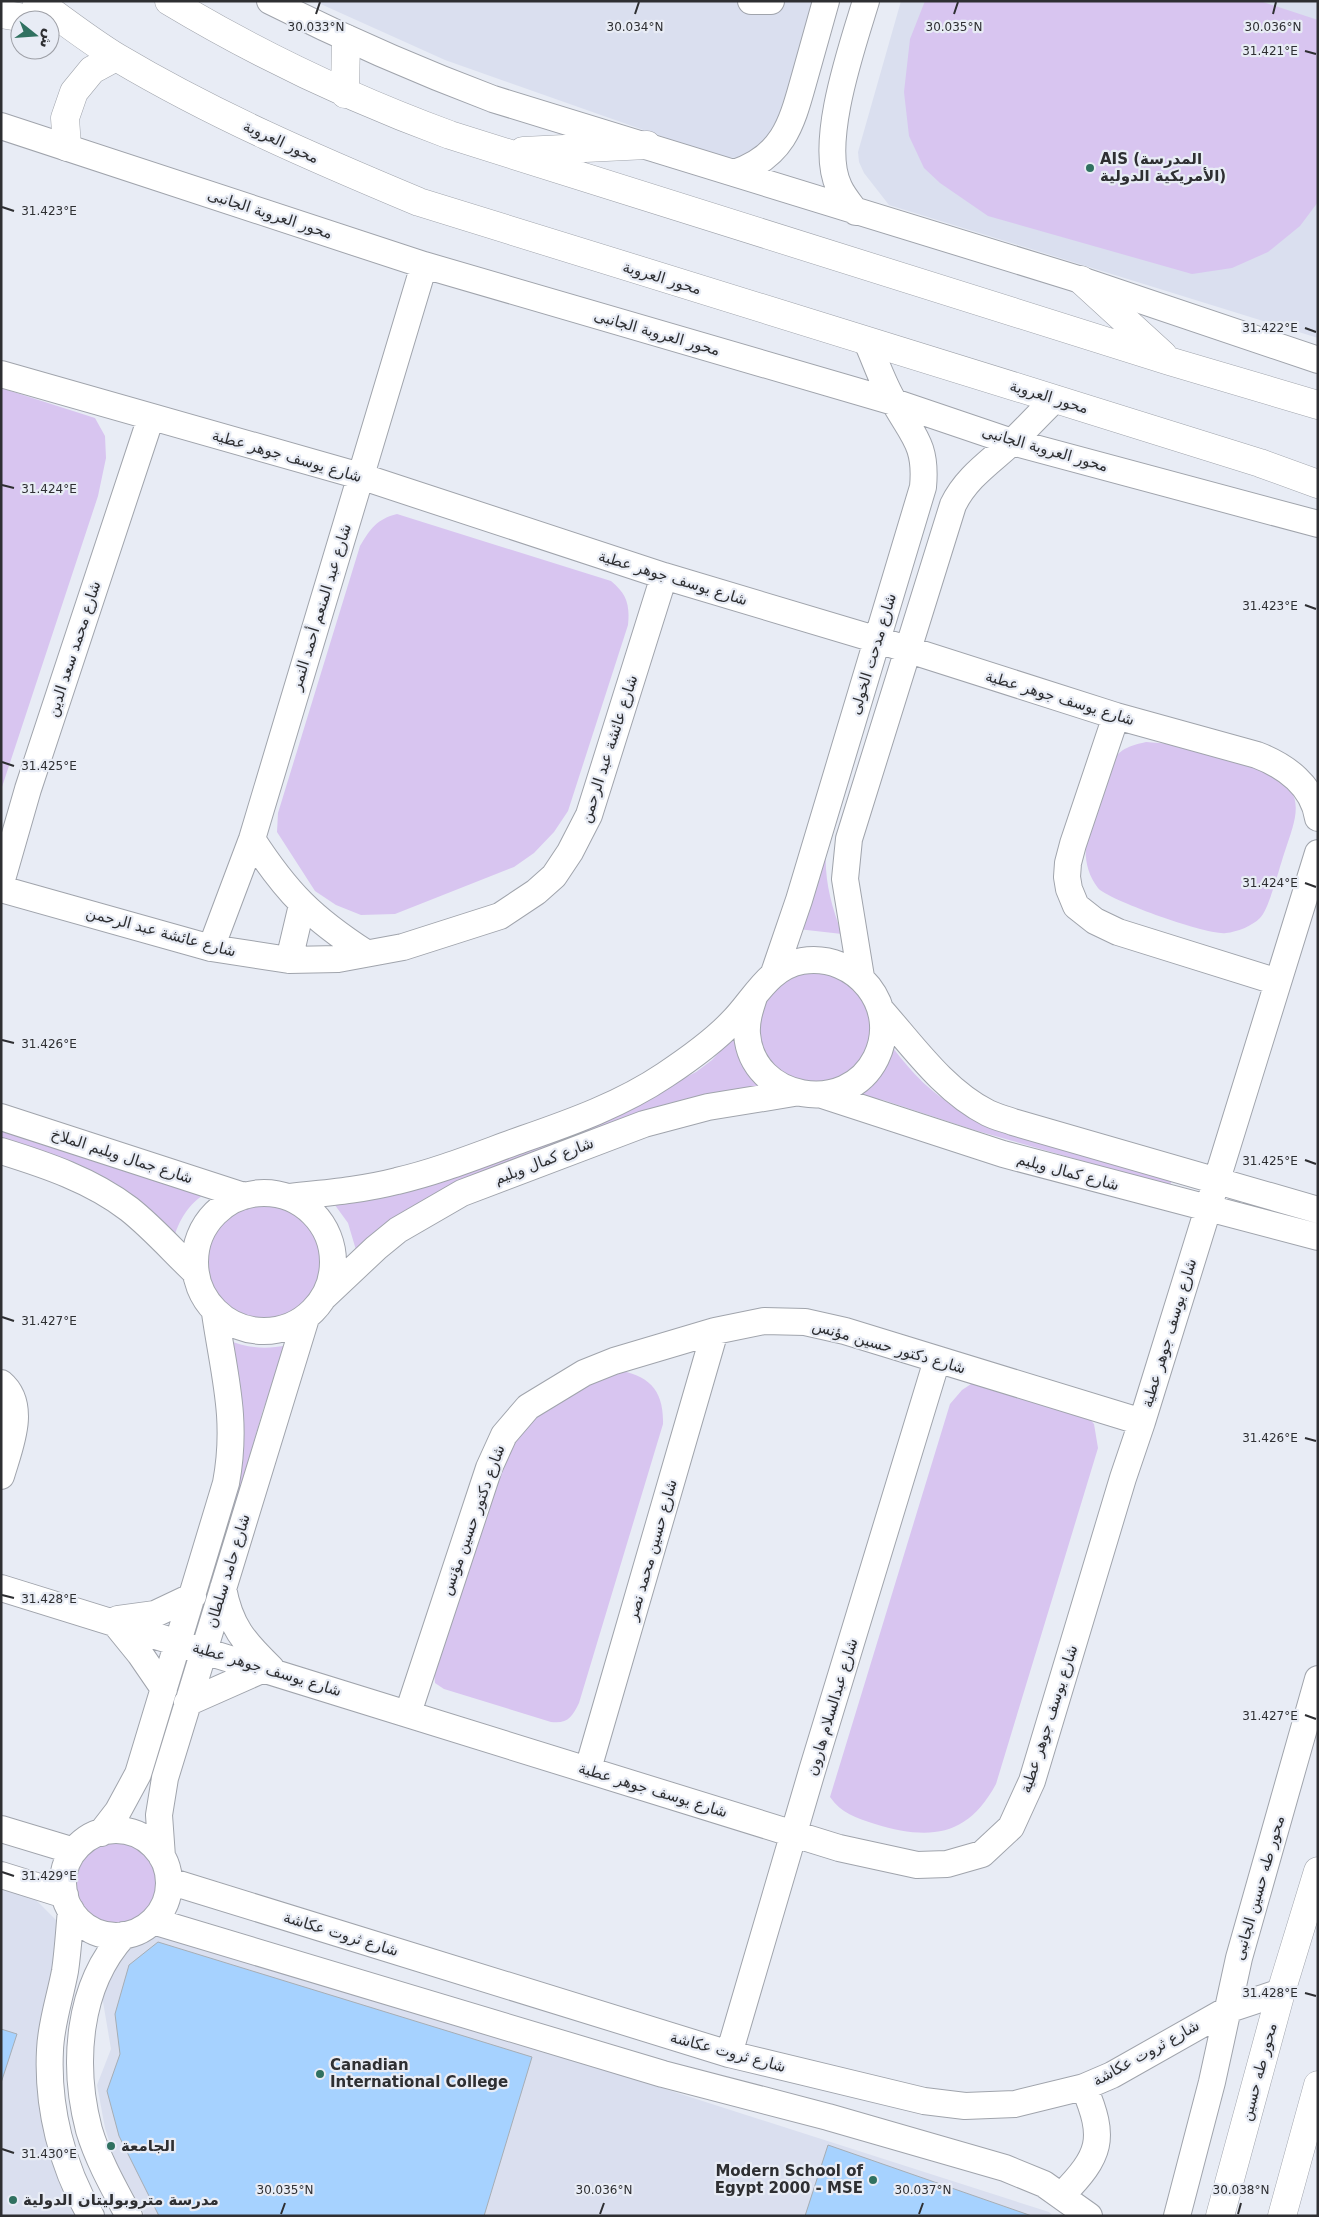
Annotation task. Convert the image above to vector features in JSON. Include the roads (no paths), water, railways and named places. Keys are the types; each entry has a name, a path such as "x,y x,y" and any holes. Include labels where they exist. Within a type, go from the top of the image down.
{"main road":[{"name":"محور العروبة","path":"37,1 116,57 193,100 246,126 419,202 1260,463 1318,484"},
{"path":"169,1 274,60 345,94 415,122 504,152 1169,361 1317,405"},
{"path":"60,26 78,31"},
{"path":"345,94 346,39"},
{"path":"67,146 65,118 74,92 92,70 116,57"},
{"path":"504,152 647,145"},
{"path":"1081,280 1169,361"},
{"path":"1260,463 1281,462 1318,466"},
{"name":"محور طه حسين","path":"1220,2216 1281,1992 1318,1871"},
{"path":"1282,2216 1318,2085"}],"street":[{"path":"270,1 346,39 418,71 493,99 1081,280 1318,360"},
{"path":"751,1 771,1"},
{"path":"734,172 752,167 763,159 773,151 789,129 826,1"},
{"path":"856,212 838,186 834,169 832,143 845,77 866,1"},
{"name":"محور العروبة الجانبى","path":"1,126 424,264 894,402 1012,442 1318,524"},
{"name":"شارع عبد المنعم أحمد النمر","path":"211,948 252,839 424,264"},
{"name":"شارع مدحت الخولى","path":"774,972 799,900 923,487 925,471 917,438 894,402 867,342"},
{"name":"شارع يوسف جوهر عطية","path":"1,374 360,476 664,576 878,640 1116,716 1275,762 1301,783 1311,798 1318,818"},
{"name":"شارع مدحت الخولى","path":"861,977 847,896 846,860 854,816 952,505 961,489 975,473 1012,442 1055,399"},
{"name":"شارع محمد سعد الدين","path":"1,883 28,789 151,417"},
{"name":"شارع عائشة عبد الرحمن","path":"1,889 211,948 289,960 338,959 403,947 500,916 536,892 554,876 570,852 589,816 664,576"},
{"path":"1116,716 1068,863 1069,889 1076,906 1095,921 1118,932 1278,982"},
{"path":"252,839 278,878 302,905 330,929 366,953"},
{"name":"شارع يوسف جوهر عطية","path":"1,1588 839,1848 917,1865 947,1864 982,1854 1011,1828 1032,1781 1118,1493 1142,1422 1318,853"},
{"path":"289,960 302,905"},
{"path":"822,960 842,965 861,977 873,992 881,1010 883,1026 881,1043 876,1059 866,1073 853,1084 838,1092 822,1096 794,1093 776,1084 762,1071 752,1054 747,1035 748,1016 754,997 774,972 800,961 822,960"},
{"name":"شارع كمال ويليم","path":"289,1197 356,1190 397,1181 480,1155 601,1109 664,1076 702,1049 731,1023 754,997"},
{"path":"881,1010 934,1069 967,1099 988,1113 1013,1122 1318,1210"},
{"name":"شارع كمال ويليم","path":"325,1296 398,1230 462,1193 644,1124 708,1107 794,1093"},
{"name":"شارع كمال ويليم","path":"822,1096 1003,1154 1318,1237"},
{"name":"شارع جمال ويليم الملاخ","path":"1,1117 244,1196"},
{"path":"1,1150 63,1172 95,1187 129,1210 195,1272"},
{"path":"267,1192 289,1197 314,1213 329,1238 333,1267 325,1296 306,1318 289,1327 270,1332 256,1331 231,1324 215,1312 202,1294 195,1272 196,1248 205,1225 222,1207 244,1196 267,1192"},
{"name":"شارع حامد سلطان","path":"101,1832 118,1811 138,1774 224,1492 231,1457 231,1407 215,1312"},
{"name":"شارع حامد سلطان","path":"166,1869 160,1800 187,1703 205,1650 306,1318"},
{"name":"شارع دكتور حسين مؤنس","path":"408,1713 468,1528 504,1435 528,1407 584,1373 614,1361 715,1331 764,1321 805,1322 845,1331 1142,1422"},
{"name":"شارع حسين محمد نصر","path":"588,1769 715,1331"},
{"name":"شارع عبدالسلام هارون","path":"729,2054 793,1834 938,1360"},
{"path":"1,1383 13,1402 15,1426 1,1476"},
{"path":"187,1703 269,1670 239,1634 227,1611 223,1587"},
{"path":"110,1621 155,1614 193,1596"},
{"path":"110,1621 140,1654 164,1689"},
{"name":"محور طه حسين الجانبى","path":"1177,2216 1212,2082 1239,1958 1318,1679"},
{"path":"1,1829 74,1851"},
{"path":"1,1875 68,1903 78,1920 94,1931 111,1936 124,1936 140,1931 153,1921 162,1910 168,1896 166,1869 154,1846 142,1837 129,1832 115,1830 101,1832 86,1840 74,1851 65,1872 68,1903 66,1962 54,2019 50,2051 50,2084 55,2122 73,2179 91,2216"},
{"name":"شارع ثروت عكاشة","path":"166,1869 729,2054 924,2102 965,2106 1015,2104 1084,2087 1112,2075 1227,2010 1281,1992"},
{"path":"153,1921 685,2080 828,2117 1005,2168 1031,2178 1062,2195 1089,2216"},
{"path":"124,1936 112,1948 98,1971 84,2023 81,2077 87,2118 98,2156 129,2216"},
{"path":"685,2080 697,2044"},
{"path":"1062,2195 1082,2174 1091,2161 1096,2146 1098,2130 1095,2114 1084,2087"},
{"path":"55,2122 87,2118"}],"place":[{"name":"AIS (المدرسة الأمريكية الدولية)","path":"1090,168"},
{"name":"Canadian International College","path":"320,2074"},
{"name":"الجامعة","path":"111,2146"},
{"name":"Modern School of Egypt 2000 - MSE","path":"873,2180"},
{"name":"مدرسة متروبوليتان الدولية","path":"13,2200"}]}
